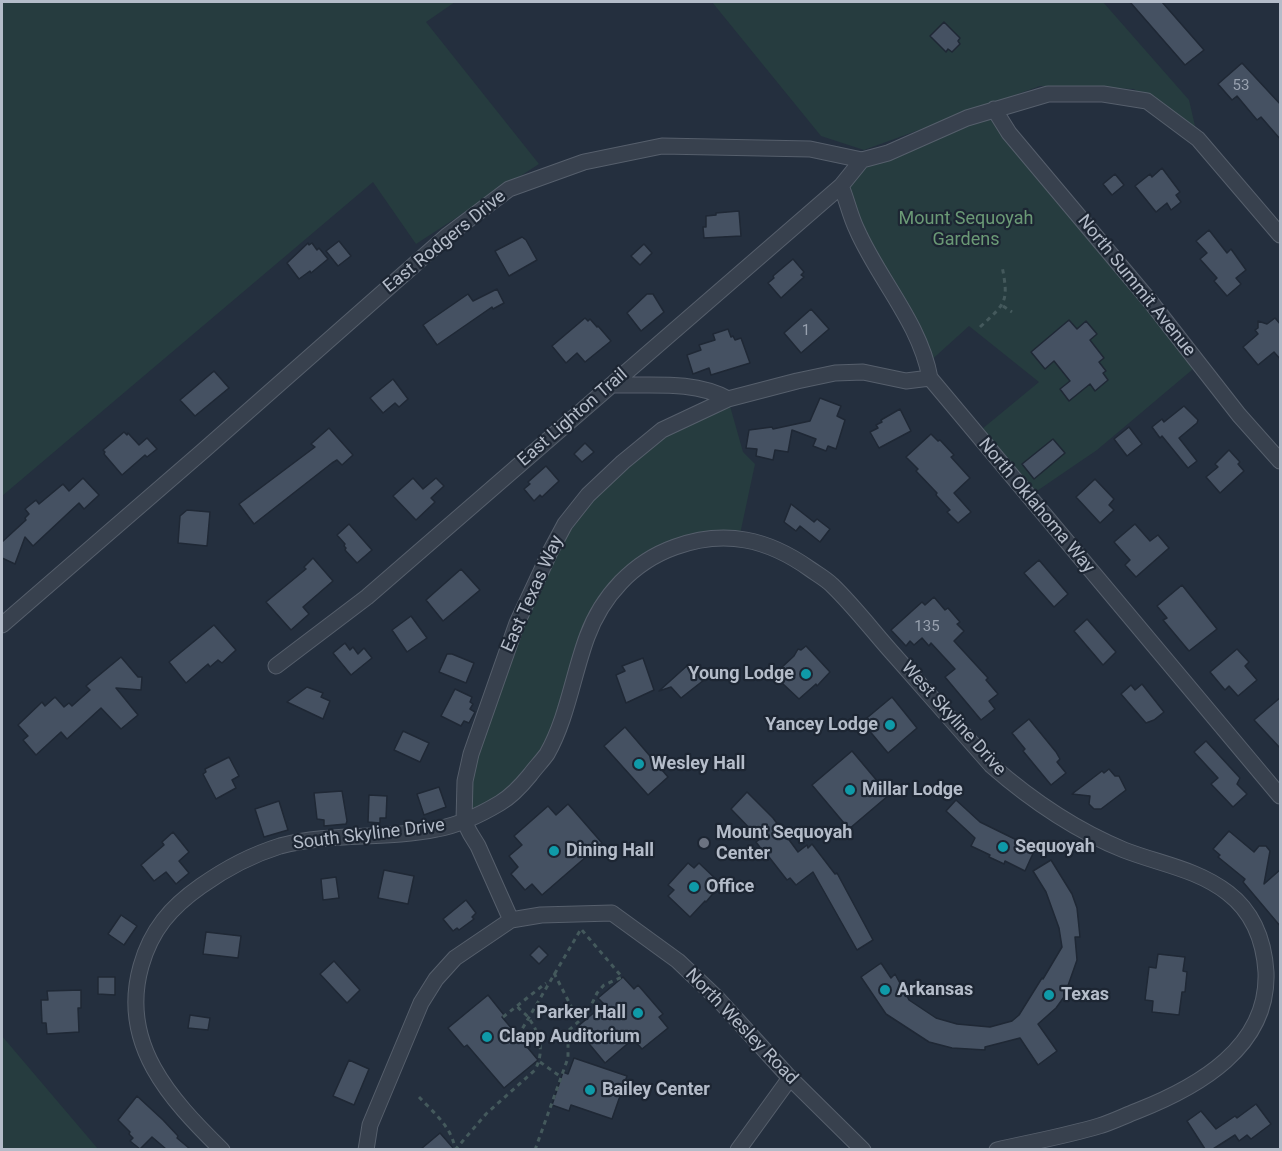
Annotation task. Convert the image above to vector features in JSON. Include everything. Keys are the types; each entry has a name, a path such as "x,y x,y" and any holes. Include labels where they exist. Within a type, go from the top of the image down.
{"street":[{"name":"East Rodgers Drive","path":"2,625 204,451 448,235 509,189 584,162 662,146 810,149 862,160 888,153 967,118 1048,94 1103,94 1147,101 1198,139 1281,235"},
{"name":"North Summit Avenue","path":"994,110 1009,133 1150,301 1239,415 1281,460"},
{"name":"East Lighton Trail","path":"276,666 358,604 612,385 841,186 862,160"},
{"name":"North Oklahoma Way","path":"841,186 856,229 918,338 930,378 1281,796"},
{"name":"East Texas Way","path":"464,821 465,781 471,754 517,623 565,524 588,495 662,430 728,399 835,373 863,372 906,381 930,378"},
{"path":"612,385 696,387 728,399"},
{"name":"South Skyline Drive","path":"222,1149 179,1106 162,1084 140,1037 136,1014 137,981 146,946 183,898 216,875 249,857 282,846 319,839 418,832 464,821 503,801 519,788 546,754 595,619 614,589 632,571 659,553 690,542 721,538 754,540 778,549 802,564"},
{"name":"West Skyline Drive","path":"802,564 831,585 991,765 1012,784 1043,807 1089,834 1125,850 1204,877 1230,894 1247,912 1260,933 1265,954 1266,982 1263,1005 1256,1023 1230,1058 1210,1073 1164,1100 1099,1126 997,1149"},
{"path":"464,821 478,846 511,920"},
{"name":"North Wesley Road","path":"582,921 612,913 678,961 717,998 790,1078 863,1149"},
{"path":"366,1149 370,1125 421,1003 436,980 455,958 511,920 541,915 582,921"},
{"path":"738,1149 790,1078"}],"path":[{"path":"980,327 1003,306 1006,292 1002,266"},
{"path":"1003,306 1012,312"},
{"path":"518,1036 582,921 622,977 611,981 597,993 591,1008 567,1031 568,1058 536,1149"},
{"path":"554,973 572,1008 581,1019"},
{"path":"503,1017 550,980"},
{"path":"455,1149 486,1114 535,1070 540,1062 540,1042 528,1016 517,1006"},
{"path":"540,1062 561,1077"},
{"path":"419,1097 447,1128 455,1149"}],"green space":[{"path":"2,2 455,2 426,22 539,164 416,244 373,182 2,496"},
{"path":"712,2 1103,2 1189,100 1198,139 1134,89 1040,86 864,150 821,136"},
{"name":"Mount Sequoyah Gardens","path":"994,109 1199,364 1097,450 1028,497 976,434 1039,382 969,326 927,364 841,186 862,160"},
{"path":"728,399 743,452 755,464 739,539 690,542 614,589 558,726 519,788 464,821 466,777 550,552 623,462"},
{"path":"2,1036 98,1149 2,1149"}],"building":[{"path":"1130,2 1162,2 1204,50 1185,65"},
{"path":"944,22 960,38 958,41 960,44 952,52 948,49 946,52 930,36"},
{"path":"1242,63 1281,105 1281,140 1261,117 1257,120 1237,96 1232,100 1218,84"},
{"path":"1162,168 1180,192 1176,195 1181,202 1171,210 1167,203 1156,212 1135,186 1150,174 1152,177"},
{"path":"1115,174 1124,185 1112,195 1103,184"},
{"path":"739,211 741,236 704,238 703,227 706,227 706,216"},
{"path":"1209,230 1227,253 1231,249 1246,270 1236,278 1241,284 1227,296 1214,281 1217,278 1200,259 1207,253 1196,241"},
{"path":"522,237 537,260 509,276 495,251"},
{"path":"339,241 351,256 338,266 326,251"},
{"path":"308,243 309,245 312,243 317,250 319,248 328,259 311,273 310,271 299,279 287,263"},
{"path":"644,244 652,253 640,265 631,256"},
{"path":"793,259 804,272 801,275 804,277 781,298 768,283"},
{"path":"497,289 504,303 493,309 492,307 437,345 423,325 468,294 473,301"},
{"path":"647,294 653,294 664,312 641,331 627,313"},
{"path":"811,309 829,329 801,353 784,333"},
{"path":"585,318 598,326 611,341 585,362 577,353 566,363 552,346"},
{"path":"1275,318 1281,325 1281,360 1274,352 1258,365 1243,347 1258,334 1255,330 1258,328 1258,321 1267,324"},
{"path":"1069,320 1077,329 1086,321 1097,334 1090,340 1104,358 1099,362 1106,371 1103,373 1108,380 1095,391 1090,384 1069,401 1060,389 1070,381 1054,361 1045,369 1031,352"},
{"path":"728,329 735,340 741,338 750,363 711,375 709,368 693,374 687,355 701,350 699,345 715,340 713,334"},
{"path":"214,371 229,388 195,416 180,400"},
{"path":"393,379 408,399 399,407 395,403 383,413 370,398"},
{"path":"820,398 841,406 837,416 845,420 836,449 828,446 826,451 813,446 816,439 792,430 788,452 775,450 773,460 756,456 757,449 746,448 749,430 772,427 773,429 810,421"},
{"path":"1184,406 1198,420 1179,438 1197,461 1188,468 1152,427 1162,419 1164,422"},
{"path":"900,409 911,431 879,448 870,432 878,428 876,425 882,422 881,420"},
{"path":"1129,427 1142,444 1127,456 1114,439"},
{"path":"329,428 353,455 342,465 337,460 332,463 254,524 239,504 315,447 311,444"},
{"path":"124,432 127,435 128,433 139,445 147,438 157,449 147,457 145,455 122,475 103,450"},
{"path":"931,434 954,455 951,457 970,478 954,493 971,512 958,523 947,512 950,510 936,495 937,493 906,457"},
{"path":"1053,439 1065,453 1034,479 1022,464"},
{"path":"585,443 594,452 582,462 574,454"},
{"path":"1229,450 1240,462 1238,464 1244,471 1220,493 1206,477 1218,467 1215,464"},
{"path":"546,466 559,481 542,497 540,495 534,501 524,489 530,484 528,482"},
{"path":"83,478 99,495 84,509 79,503 33,546 25,537 15,564 2,558 2,542 26,520 29,514 25,509 36,500 39,504 63,484 69,491"},
{"path":"413,478 423,489 436,478 444,486 431,498 435,502 416,520 393,496"},
{"path":"1095,479 1114,499 1109,505 1114,510 1100,523 1076,497"},
{"path":"791,504 814,522 817,519 830,529 820,542 800,526 796,531 784,522"},
{"path":"187,510 210,512 207,546 178,543 180,516"},
{"path":"349,524 372,550 357,563 345,550 345,544 337,535"},
{"path":"1135,524 1150,541 1158,535 1169,548 1136,577 1125,565 1130,560 1114,542"},
{"path":"313,558 333,581 303,607 309,614 291,630 266,602 306,569 304,567"},
{"path":"1039,560 1068,594 1054,607 1024,573"},
{"path":"461,569 480,590 443,621 426,600"},
{"path":"1182,585 1217,629 1189,651 1163,620 1167,618 1157,606"},
{"path":"934,597 960,622 957,624 964,631 954,641 988,678 986,680 998,694 989,701 995,709 981,720 945,677 955,669 931,643 929,646 922,638 914,645 910,641 906,646 891,630 922,602 925,605"},
{"path":"411,616 427,638 407,652 392,630"},
{"path":"1087,619 1116,652 1103,665 1074,631"},
{"path":"214,625 236,650 222,663 218,660 210,667 208,664 186,683 169,662"},
{"path":"345,643 350,650 353,647 358,654 364,648 372,658 351,675 333,653"},
{"name":"Young Lodge","path":"806,646 830,672 817,686 816,684 799,699 781,682 787,677 780,669 798,649 801,650"},
{"path":"1237,649 1249,662 1245,666 1257,680 1238,696 1229,686 1225,690 1210,672"},
{"path":"447,654 474,663 466,683 439,672"},
{"path":"121,657 138,677 142,677 141,690 116,688 138,715 121,729 101,708 67,739 61,732 36,755 23,740 28,736 18,725 42,702 45,706 55,697 64,707 69,703 72,706 90,690 86,686"},
{"path":"643,658 654,690 626,703 616,675 625,671 622,666"},
{"path":"689,664 704,680 681,698 671,687 659,691"},
{"path":"1142,684 1164,712 1146,723 1121,694 1131,685 1135,690"},
{"path":"307,687 323,693 321,697 330,701 323,719 287,702"},
{"path":"455,689 472,697 470,702 473,704 470,709 475,712 469,723 464,721 461,726 441,716"},
{"name":"Yancey Lodge","path":"892,697 917,728 888,753 862,722"},
{"path":"1281,697 1281,749 1254,720"},
{"path":"1029,719 1056,752 1060,759 1057,762 1066,773 1051,785 1023,751 1025,749 1012,733"},
{"name":"Wesley Hall","path":"625,727 668,777 648,795 604,746"},
{"path":"403,731 429,743 420,762 394,750"},
{"path":"1206,741 1240,778 1237,784 1247,794 1233,807 1211,784 1218,778 1194,752"},
{"name":"Millar Lodge","path":"852,751 889,795 849,829 812,785"},
{"path":"229,757 239,776 232,780 236,788 216,799 203,774 206,772 205,769"},
{"path":"1109,769 1115,776 1119,776 1126,790 1101,809 1094,809 1089,804 1090,796 1072,794 1102,771 1104,773"},
{"path":"439,787 446,807 424,815 417,794"},
{"path":"342,791 346,824 324,826 324,820 317,819 314,793"},
{"path":"747,792 773,818 798,852 812,844 835,874 837,873 873,940 857,950 813,872 796,885 790,878 787,880 768,858 756,842 760,839 731,809"},
{"path":"369,795 387,796 386,818 380,818 380,823 368,822"},
{"name":"Sequoyah","path":"956,800 980,822 1035,849 1025,871 1005,861 1004,864 971,846 975,838 946,811"},
{"path":"279,801 288,830 264,837 255,809"},
{"name":"Dining Hall","path":"568,804 602,843 542,895 532,884 525,890 511,874 518,867 509,856 522,845 514,836 548,806 556,815"},
{"path":"1229,831 1254,852 1259,846 1266,846 1270,851 1264,884 1281,869 1281,927 1243,882 1245,879 1218,857 1220,855 1213,849"},
{"path":"173,832 189,852 179,861 189,873 176,884 166,872 154,881 141,865 164,845 162,842"},
{"path":"1051,860 1072,894 1077,908 1080,937 1075,937 1077,960 1064,997 1056,1008 1038,1024 1057,1051 1038,1065 1020,1038 985,1047 985,1050 952,1048 929,1042 886,1014 861,977 881,963 891,978 895,974 909,1000 936,1018 957,1024 990,1027 1012,1021 1019,1015 1062,947 1059,928 1046,892 1033,871"},
{"name":"Office","path":"688,863 694,868 699,863 721,884 690,917 668,896 674,890 668,885"},
{"path":"384,870 414,876 408,904 378,898"},
{"path":"336,877 339,898 323,900 321,879"},
{"path":"466,900 476,913 472,917 474,919 459,930 457,928 453,931 443,919"},
{"path":"121,915 137,926 124,945 108,934"},
{"path":"206,932 241,936 238,958 203,954"},
{"path":"539,946 548,955 539,964 530,955"},
{"path":"1158,954 1185,957 1183,971 1187,972 1185,992 1182,992 1179,1015 1152,1012 1153,1001 1145,1000 1149,967 1156,968"},
{"path":"334,961 360,990 347,1003 320,974"},
{"path":"98,977 115,977 115,995 98,994"},
{"path":"623,977 634,989 638,985 663,1014 659,1017 668,1028 642,1049 633,1039 605,1063 576,1028 604,1004 598,998"},
{"path":"81,990 81,1008 78,1008 79,1032 47,1034 46,1023 42,1023 41,1000 48,1000 47,991"},
{"name":"Clapp Auditorium","path":"488,995 504,1015 502,1017 538,1060 504,1088 467,1045 464,1047 448,1028"},
{"path":"190,1015 210,1018 208,1030 188,1028"},
{"name":"Bailey Center","path":"574,1058 627,1076 612,1119 571,1105 569,1111 552,1105 563,1072 568,1074"},
{"path":"349,1060 369,1069 354,1105 333,1096"},
{"path":"137,1096 190,1149 166,1149 152,1137 140,1149 130,1141 133,1138 130,1132 118,1120"},
{"path":"1256,1104 1271,1124 1251,1139 1247,1135 1239,1141 1235,1135 1213,1149 1205,1149 1187,1121 1201,1111 1216,1129 1235,1116 1237,1118"},
{"path":"440,1133 454,1149 421,1149"}],"place":[{"name":"Young Lodge","path":"806,674"},
{"name":"Yancey Lodge","path":"890,725"},
{"name":"Wesley Hall","path":"639,764"},
{"name":"Millar Lodge","path":"850,790"},
{"name":"Mount Sequoyah Center","path":"704,843"},
{"name":"Sequoyah","path":"1003,847"},
{"name":"Dining Hall","path":"554,851"},
{"name":"Office","path":"694,887"},
{"name":"Arkansas","path":"885,990"},
{"name":"Texas","path":"1049,995"},
{"name":"Parker Hall","path":"638,1013"},
{"name":"Clapp Auditorium","path":"487,1037"},
{"name":"Bailey Center","path":"590,1090"}]}
